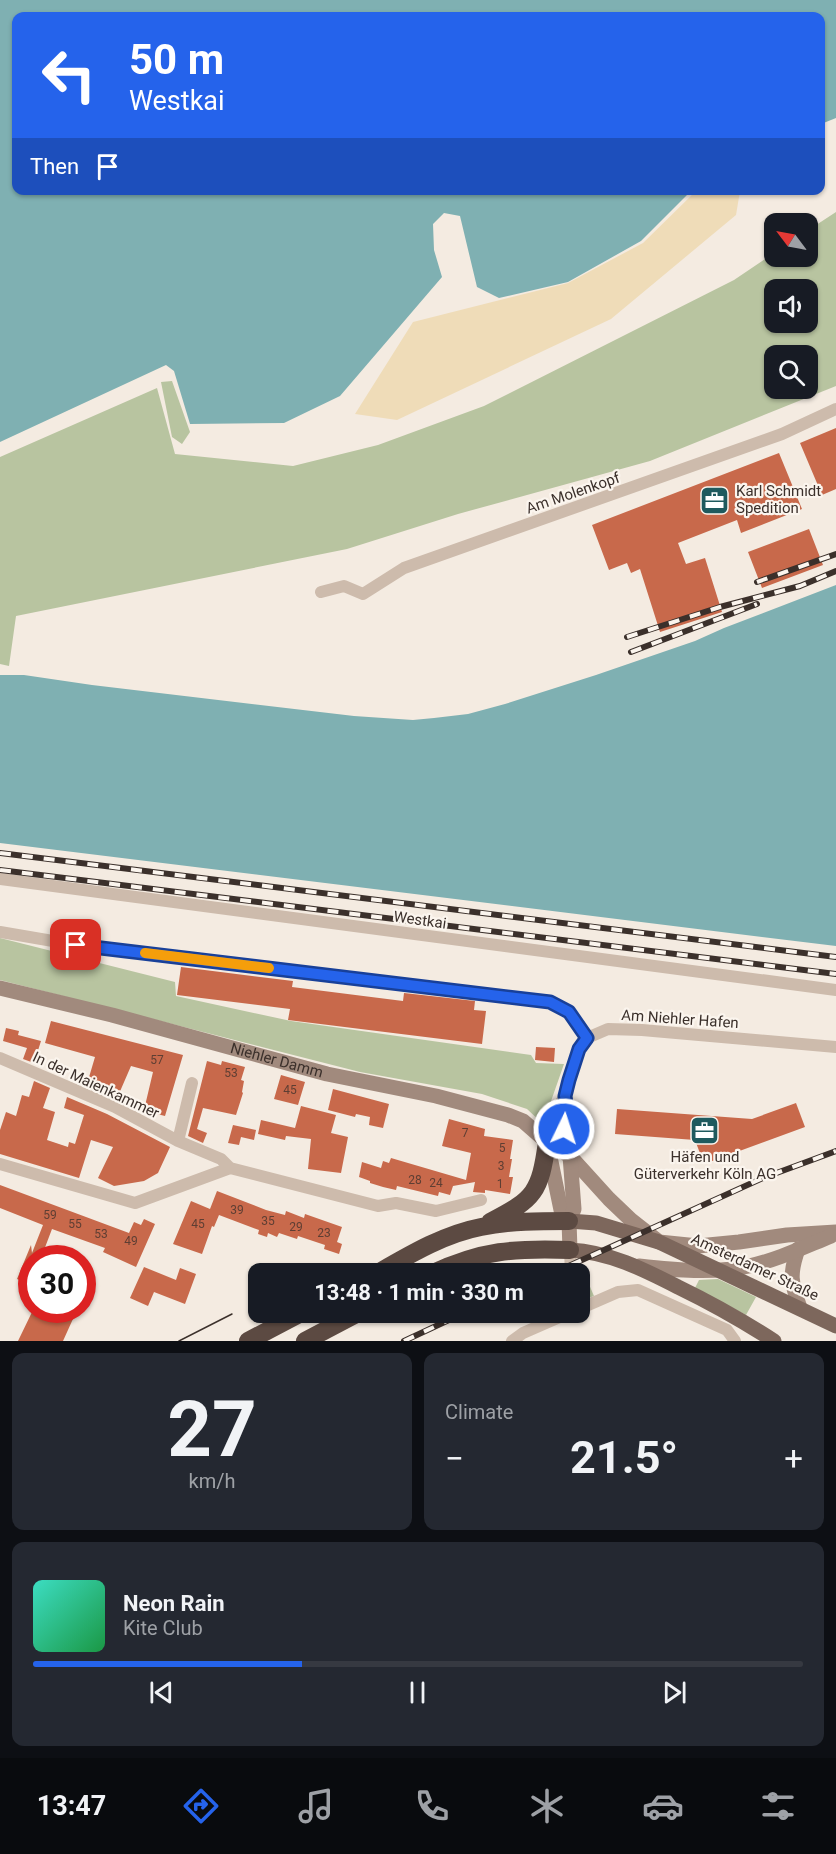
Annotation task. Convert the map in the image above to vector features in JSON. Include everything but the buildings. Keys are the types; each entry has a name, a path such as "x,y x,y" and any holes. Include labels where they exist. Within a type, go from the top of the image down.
{"highway":[{"path":"397,1263 441,1240 481,1227 516,1209 532,1193 542,1174 547,1142"},
{"path":"481,1227 524,1222 569,1221"},
{"path":"458,1263 511,1249 570,1250"},
{"path":"248,1341 282,1323"},
{"path":"305,1341 339,1323"}],"main road":[{"name":"Amsterdamer Straße","path":"569,1221 596,1223 659,1242 836,1326"},
{"path":"570,1250 589,1251 636,1266 721,1308 774,1341"}],"street":[{"name":"Am Molenkopf","path":"321,592 344,586 363,594 404,568 782,434 836,409"},
{"name":"Westkai","path":"0,879 836,990"},
{"path":"0,932 76,945 550,1002 569,1012 587,1038 579,1049 565,1096 556,1109 547,1142 561,1210 569,1221"},
{"name":"Niehler Damm","path":"0,988 112,1015 327,1074 470,1104 523,1121 547,1142 570,1156 616,1206 659,1242"},
{"name":"Am Niehler Hafen","path":"587,1038 608,1029 642,1030 836,1047"},
{"name":"In der Maienkammer","path":"0,1058 115,1107 178,1141 221,1159 230,1168 378,1206 396,1203 436,1211 481,1200"},
{"path":"178,1141 192,1083"},
{"path":"565,1096 567,1112 564,1129 570,1156 574,1209 569,1221 571,1263"},
{"path":"0,1164 135,1203 230,1168"},
{"path":"659,1242 698,1246 787,1235 836,1233"},
{"path":"636,1266 680,1271 747,1267 836,1233"},
{"path":"798,1249 791,1267 792,1285 800,1308"},
{"path":"590,1304 618,1292 638,1290 727,1330 735,1341"},
{"path":"512,1341 523,1333 545,1323"}],"green space":[{"path":"836,212 836,386 818,393 818,345 764,345 764,399 804,399 650,461 458,514 347,549 16,616 9,666 0,664 0,457 157,388 175,454 293,466 378,445 484,406 734,280 764,260 764,267 818,267 818,224"},
{"path":"172,381 190,432 182,444 172,437 161,382"},
{"path":"0,938 175,982 176,996 291,1021 531,1055 536,1063 564,1064 543,1124 527,1109 482,1094 360,1072 0,980"},
{"path":"718,1279 756,1297 746,1315 695,1288 699,1280"}],"sand":[{"path":"692,195 739,195 736,215 611,319 397,420 355,414 413,322 568,283 643,243"}],"water":[{"path":"0,0 836,0 836,118 825,122 825,12 12,12 12,195 687,195 641,241 568,282 499,298 477,287 460,216 444,213 433,224 434,250 442,277 340,396 284,423 190,424 174,371 166,365 0,442"},
{"path":"836,585 836,946 0,843 0,675 24,675 354,716 413,720 434,718 468,714 596,675 695,641"}],"tram line":[{"path":"179,1341 232,1314"}],"railway":[{"path":"757,582 836,554"},
{"path":"627,637 720,607 800,586 836,571"},
{"path":"631,652 757,604"},
{"path":"0,853 836,957"},
{"path":"0,870 836,974"},
{"path":"575,1263 763,1178 836,1151"},
{"path":"404,1341 442,1323"}],"slow traffic":[{"path":"145,953 269,968"}],"place":[{"name":"Karl Schmidt Spedition","path":"715,500"},
{"name":"Häfen und Güterverkehr Köln AG","path":"705,1130"}],"route":[{"path":"76,945 550,1002 569,1012 587,1038 579,1049 569,1080 565,1096 567,1112 564,1129"}]}
